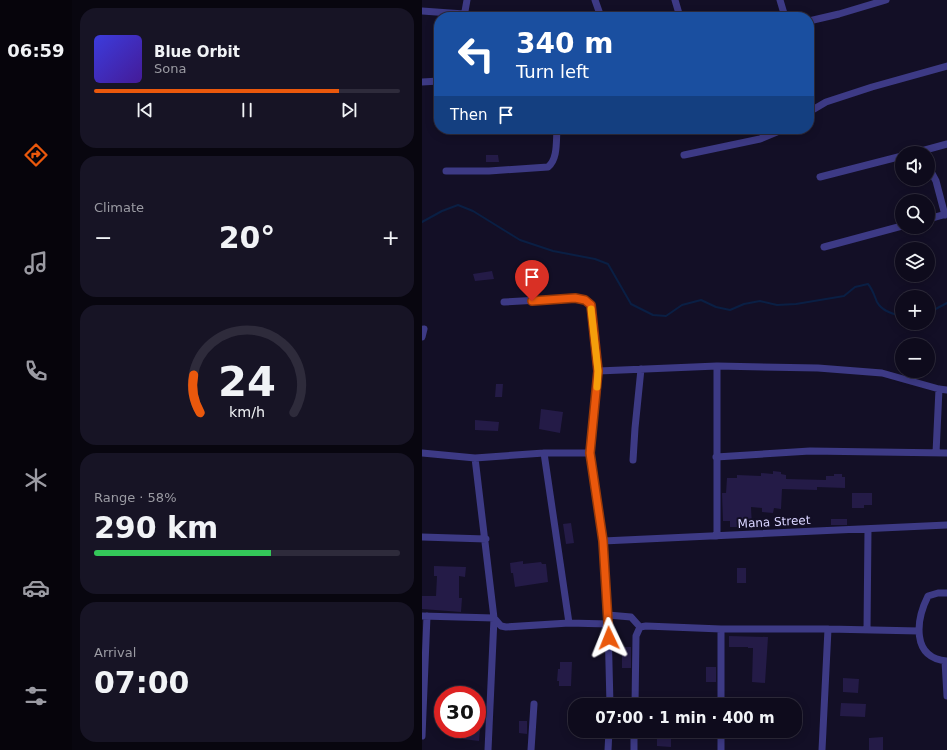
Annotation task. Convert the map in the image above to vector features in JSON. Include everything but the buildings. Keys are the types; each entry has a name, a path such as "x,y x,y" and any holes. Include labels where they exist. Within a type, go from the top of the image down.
{"street":[{"path":"465,12 467,0"},
{"path":"595,0 599,12"},
{"path":"675,0 679,12"},
{"path":"780,0 784,12"},
{"path":"858,0 860,8"},
{"path":"814,20 886,0"},
{"path":"422,11 434,12"},
{"path":"814,109 826,102 872,87 947,66"},
{"path":"422,82 434,81"},
{"path":"446,170 489,171 548,167 555,152 557,134"},
{"path":"684,155 773,134"},
{"path":"935,147 947,144"},
{"path":"820,177 895,158"},
{"path":"935,179 946,214 935,217"},
{"path":"824,248 895,228"},
{"path":"504,302 575,298 585,300 591,305 598,371 590,453 603,541 608,615 610,698"},
{"path":"422,337 424,329"},
{"path":"598,371 716,366 818,368 882,373 947,390"},
{"path":"716,366 717,536"},
{"path":"633,460 641,369"},
{"path":"936,453 939,389"},
{"path":"716,457 810,451 947,453"},
{"path":"422,453 475,458 544,452 590,453"},
{"path":"544,452 570,623"},
{"path":"475,458 486,539 494,618 488,750"},
{"name":"Mana Street","path":"603,541 947,525"},
{"path":"867,630 868,529"},
{"path":"422,537 486,539"},
{"path":"947,593 938,593 928,596 922,608 919,631 923,648 933,658 946,661 947,696"},
{"path":"608,615 631,617 640,627"},
{"path":"422,736 424,616 494,618 501,626 506,627 570,623 608,624"},
{"path":"640,627 721,629 828,628 919,631"},
{"path":"635,698 636,636 640,627"},
{"path":"822,750 828,628"},
{"path":"721,629 721,698"},
{"path":"531,750 534,704"},
{"path":"608,750 609,738"},
{"path":"634,738 634,750"},
{"path":"721,738 721,750"}],"waterway":[{"path":"422,222 442,211 458,205 473,211 520,240 553,251 595,259 608,264 631,304 653,315 666,316 682,305 701,300 716,307 730,310 744,304 760,301 777,305 796,304 844,296 855,287 868,284 879,305 884,310 895,314"},
{"path":"935,309 947,303"}],"slow traffic":[{"path":"591,309 598,371 597,387"}],"route":[{"path":"532,301 575,298 585,300 591,305 598,371 590,453 603,541 609,638"}]}
